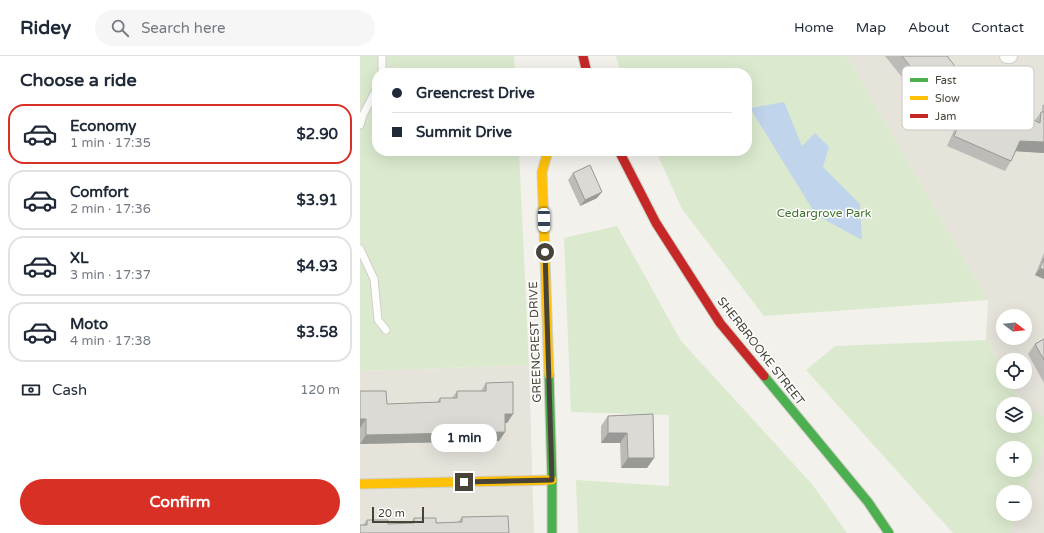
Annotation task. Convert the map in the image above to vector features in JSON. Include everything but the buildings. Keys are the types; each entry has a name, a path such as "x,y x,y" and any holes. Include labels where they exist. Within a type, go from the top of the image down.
{"street":[{"path":"583,56 586,68"},
{"name":"GREENCREST DRIVE","path":"547,156 542,172 552,480 552,533"},
{"name":"SHERBROOKE STREET","path":"622,156 656,223 720,323 868,502 890,533"},
{"path":"360,484 552,480"}],"lane":[{"path":"382,56 382,68"},
{"path":"360,126 363,115 372,98"},
{"path":"360,249 374,279 378,320 386,330"}],"shaded area":[{"path":"847,56 1044,56 1044,416 1032,411 1032,397 1019,397 1014,389 1032,389 1032,353 996,353 996,358 986,340 988,300"},
{"path":"529,365 534,533 360,533 360,371"},
{"path":"1044,446 1044,533 1010,533 1014,521 1032,521 1032,485 1029,485"}],"green space":[{"path":"360,56 514,56 515,68 372,68 372,156 519,156 529,365 360,371"},
{"name":"Cedargrove Park","path":"616,56 847,56 988,300 764,316 682,209 658,156 752,156 752,68 620,68"},
{"path":"617,226 681,341 812,484 847,533 578,533 576,480 669,486 669,415 571,412 564,238"},
{"path":"986,340 996,358 996,389 1014,389 1019,397 996,397 996,433 1032,433 1032,410 1044,416 1044,446 1032,476 1032,441 996,441 996,477 1032,477 1029,485 996,485 996,521 1014,521 1010,533 953,533 806,370 835,346"}],"water":[{"path":"784,102 802,146 815,133 829,147 823,167 860,204 862,240 816,215 752,111 752,108"}],"traffic: fast":[{"path":"549,375 552,533"},
{"path":"764,376 868,502 889,533"}],"traffic: slow":[{"path":"547,156 542,172 549,375"},
{"path":"360,484 552,480"}],"traffic: jam":[{"path":"583,56 586,68"},
{"path":"622,156 656,223 720,323 764,376"}],"route":[{"path":"464,482 552,480 545,252"}]}
